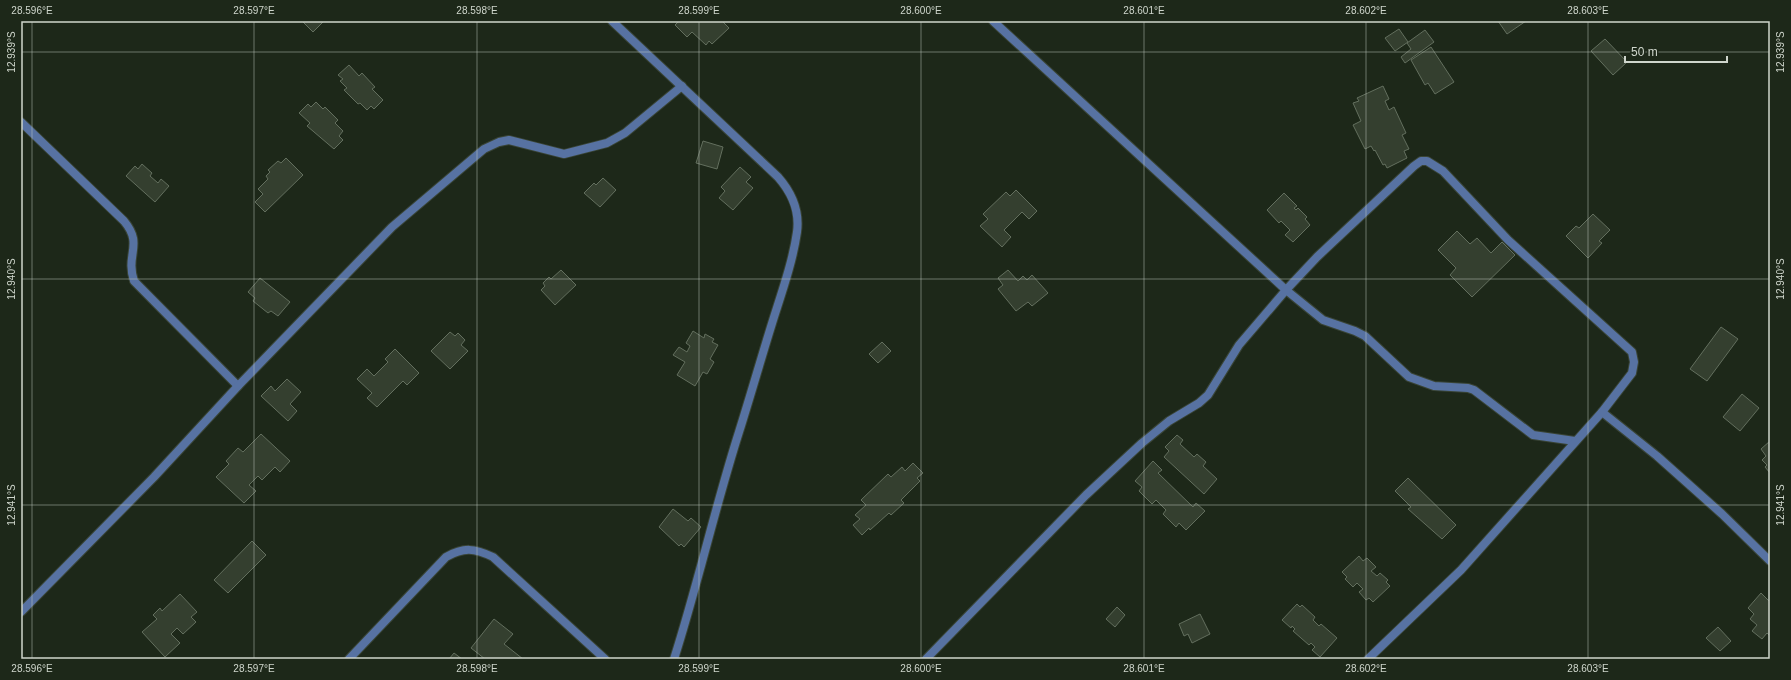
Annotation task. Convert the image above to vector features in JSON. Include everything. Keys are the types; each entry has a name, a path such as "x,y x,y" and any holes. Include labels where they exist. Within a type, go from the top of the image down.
{"street":[{"path":"612,21 778,177 786,186 795,202 797,231 786,280 720,491 687,618 674,659"},
{"path":"999,23 1286,290 1323,320 1365,336 1409,377 1434,386 1468,388 1474,390 1533,435 1575,441"},
{"path":"21,612 154,477 238,386 392,227 484,149 499,142 509,140 564,154 607,143 625,133 682,86"},
{"path":"21,122 55,153 130,229 134,238 130,271 134,281 238,386"},
{"path":"926,659 1081,501 1137,448 1168,421 1199,403 1208,395 1239,344 1317,257 1409,171 1421,161 1428,161 1443,171 1508,240 1632,352 1634,362 1632,373 1602,412 1461,570 1368,659"},
{"path":"1602,412 1657,456 1722,514 1770,562"},
{"path":"349,659 446,557 457,551 468,549 481,551 493,557 605,659"}],"building":[{"path":"302,21 324,21 313,32"},
{"path":"679,21 722,21 729,28 712,44 709,41 706,45 692,32 687,37 675,25"},
{"path":"1498,21 1526,21 1507,34"},
{"path":"1399,29 1408,42 1395,51 1385,38"},
{"path":"1425,30 1434,42 1405,63 1401,57 1411,49 1407,43"},
{"path":"1605,39 1627,62 1613,75 1591,51"},
{"path":"1431,47 1454,82 1435,94 1428,83 1425,85 1411,60"},
{"path":"349,65 359,76 362,73 375,87 372,89 383,100 374,109 371,106 367,110 360,103 358,104 344,90 347,88 340,81 343,79 338,75"},
{"path":"1383,86 1389,99 1385,101 1389,110 1394,107 1406,133 1402,135 1409,149 1404,151 1407,158 1387,168 1385,164 1383,165 1375,150 1374,151 1371,146 1365,149 1353,125 1361,121 1353,103 1359,101 1357,98"},
{"path":"316,102 323,109 325,107 338,120 335,123 343,131 339,136 343,140 334,149 307,126 310,123 299,113 308,104 311,107"},
{"path":"703,141 723,147 717,169 696,163"},
{"path":"286,158 303,175 265,212 255,202 263,194 258,189 268,179 266,176 270,172 268,170 278,161 281,163"},
{"path":"142,164 152,173 150,176 158,183 161,179 169,186 155,202 126,176 135,166 138,169"},
{"path":"740,167 751,177 746,182 753,188 733,210 719,198 725,191 721,187"},
{"path":"603,178 616,190 600,207 584,193 594,183 596,185"},
{"path":"1016,190 1037,211 1029,219 1022,212 1004,230 1011,237 1002,247 980,226 988,219 983,214 1006,192 1010,196"},
{"path":"1284,193 1297,206 1294,208 1296,210 1298,208 1307,217 1305,219 1310,225 1293,242 1285,235 1290,230 1281,221 1279,223 1267,210"},
{"path":"1593,214 1610,230 1599,241 1602,243 1588,258 1566,236 1576,226 1579,228"},
{"path":"1457,231 1470,244 1477,238 1491,253 1502,242 1515,255 1472,297 1450,275 1456,268 1438,250"},
{"path":"561,270 576,285 555,305 541,290 545,286 543,283 549,277 551,279"},
{"path":"1008,270 1018,281 1023,276 1027,280 1032,275 1048,293 1032,306 1028,302 1016,311 998,289 1003,285 998,278"},
{"path":"260,278 290,302 278,316 271,311 268,313 253,301 255,298 248,292"},
{"path":"1721,327 1738,339 1707,381 1690,369"},
{"path":"693,331 704,338 705,334 714,339 712,342 718,345 710,359 714,362 707,374 703,372 695,386 677,375 685,362 673,355 679,347 687,352 690,346 686,343"},
{"path":"450,332 455,336 458,333 465,340 461,345 468,351 450,369 431,351"},
{"path":"882,342 891,351 878,363 869,354"},
{"path":"395,349 419,373 407,385 403,381 377,407 367,398 372,393 357,379 367,369 374,376 388,362 385,359"},
{"path":"287,379 301,392 290,404 297,411 288,421 261,396 271,386 275,391"},
{"path":"1742,394 1759,408 1740,431 1723,417"},
{"path":"261,434 290,461 280,472 275,467 262,480 258,476 249,485 256,491 244,503 216,477 229,464 226,461 238,448 243,452"},
{"path":"1177,435 1183,440 1180,444 1194,457 1197,454 1206,462 1203,466 1217,479 1204,494 1164,457 1169,451 1165,447"},
{"path":"1770,441 1770,473 1765,467 1767,465 1762,460 1766,456 1761,449"},
{"path":"1153,461 1162,470 1158,473 1193,507 1196,503 1205,511 1186,530 1179,523 1176,527 1163,514 1166,510 1156,500 1152,504 1139,491 1142,487 1135,481"},
{"path":"913,463 923,473 917,478 920,481 901,500 904,503 891,515 889,513 862,535 853,525 860,519 855,515 866,505 861,500 888,474 891,477 902,467 905,471"},
{"path":"1408,478 1456,525 1442,539 1408,509 1411,507 1395,491"},
{"path":"673,509 688,521 691,518 701,527 684,547 681,544 679,546 659,527"},
{"path":"252,541 266,555 228,593 214,580"},
{"path":"1359,556 1363,561 1367,558 1376,567 1371,571 1377,576 1380,573 1388,580 1386,582 1390,586 1373,602 1369,598 1366,600 1359,592 1363,589 1357,583 1353,587 1345,579 1347,577 1342,572"},
{"path":"1761,593 1770,602 1770,636 1767,633 1762,639 1752,631 1757,625 1750,619 1754,614 1748,608"},
{"path":"180,594 197,612 191,617 196,622 183,634 177,628 171,634 180,643 165,657 142,632 157,619 153,615 160,608 162,611"},
{"path":"1297,604 1300,607 1302,605 1315,617 1313,620 1319,626 1321,624 1337,638 1320,657 1312,650 1315,647 1311,643 1309,645 1293,631 1295,629 1292,626 1291,628 1282,620"},
{"path":"1117,607 1125,615 1115,627 1106,619"},
{"path":"1200,614 1210,634 1192,643 1188,634 1184,636 1179,624"},
{"path":"494,619 513,634 504,644 523,659 485,659 471,648"},
{"path":"1718,627 1731,641 1720,651 1706,638"},
{"path":"454,653 462,659 449,659"}]}
